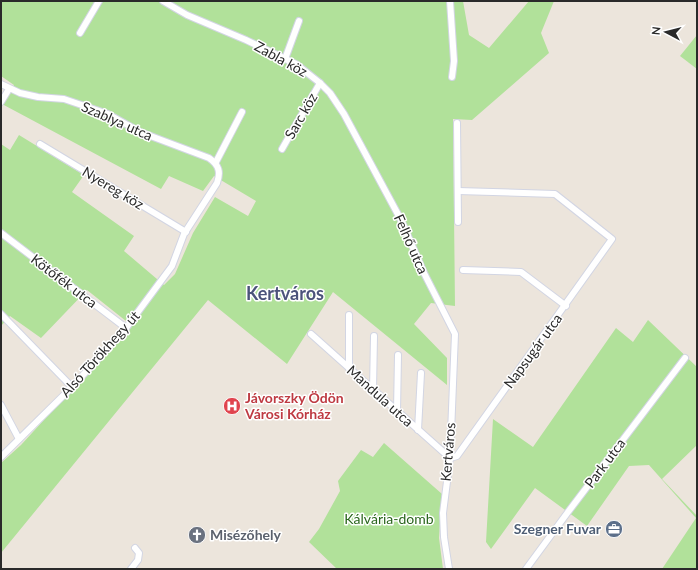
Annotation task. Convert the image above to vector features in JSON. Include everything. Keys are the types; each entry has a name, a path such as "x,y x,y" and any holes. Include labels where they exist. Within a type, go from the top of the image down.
{"street":[{"path":"80,34 100,1"},
{"name":"Zabla köz","path":"163,1 187,15 285,59 308,72 330,93 344,114 366,154"},
{"path":"450,1 454,61 452,77"},
{"path":"285,59 299,21"},
{"name":"Szablya utca","path":"1,84 9,89 38,97 64,98 108,114 140,132 216,162"},
{"name":"Sarc köz","path":"282,149 320,84"},
{"path":"1,102 9,89"},
{"path":"216,162 242,112"},
{"path":"457,123 458,222"},
{"name":"Nyereg köz","path":"40,144 186,232"},
{"name":"Felhő utca","path":"366,154 401,220 424,273 455,334"},
{"name":"Alsó Törökhegy út","path":"1,457 72,387 126,328 172,266 186,232 219,176 216,162"},
{"name":"Napsugár utca","path":"450,458 457,456 566,306 612,239 555,194 458,191"},
{"name":"Kötőfék utca","path":"1,233 126,328"},
{"path":"463,270 521,272 566,306"},
{"path":"1,314 72,387"},
{"path":"349,315 349,368"},
{"name":"Mandula utca","path":"311,334 450,458"},
{"name":"Kertváros","path":"449,569 444,537 443,513 450,458 455,334"},
{"path":"373,390 374,336"},
{"path":"397,411 398,355"},
{"name":"Park utca","path":"526,569 685,358"},
{"path":"418,430 421,373"},
{"path":"1,405 19,440"},
{"path":"131,569 138,560 139,552 135,548"}],"green space":[{"path":"1,1 463,1 469,35 489,48 529,1 554,1 541,33 549,53 472,120 453,119 455,306 431,303 414,324 447,358 447,385 333,292 287,364 208,300 1,553 1,463 21,445 131,325 87,290 41,338 10,316 1,326 1,144 10,150 19,135 84,175 72,192 134,236 124,251 164,285 175,274 193,233 215,197 248,216 256,201 214,176 203,191 169,176 161,189 2,104 14,85 1,76"},
{"path":"697,35 697,69 680,56"},
{"path":"648,320 697,367 697,445 662,479 697,516 697,569 662,569 696,518 649,465 629,466 587,526 535,488 491,549 486,542 493,419 533,447 616,328 633,342"},
{"name":"Kálvária-domb","path":"384,443 442,494 439,538 443,569 337,569 309,542 319,529 340,491 338,481 361,450 373,457"}],"place":[{"name":"Jávorszky Ödön Városi Kórház","path":"232,406"},
{"name":"Szegner Fuvar","path":"614,529"},
{"name":"Misézőhely","path":"197,535"}],"district":[{"name":"Kertváros","path":"285,294"}]}
